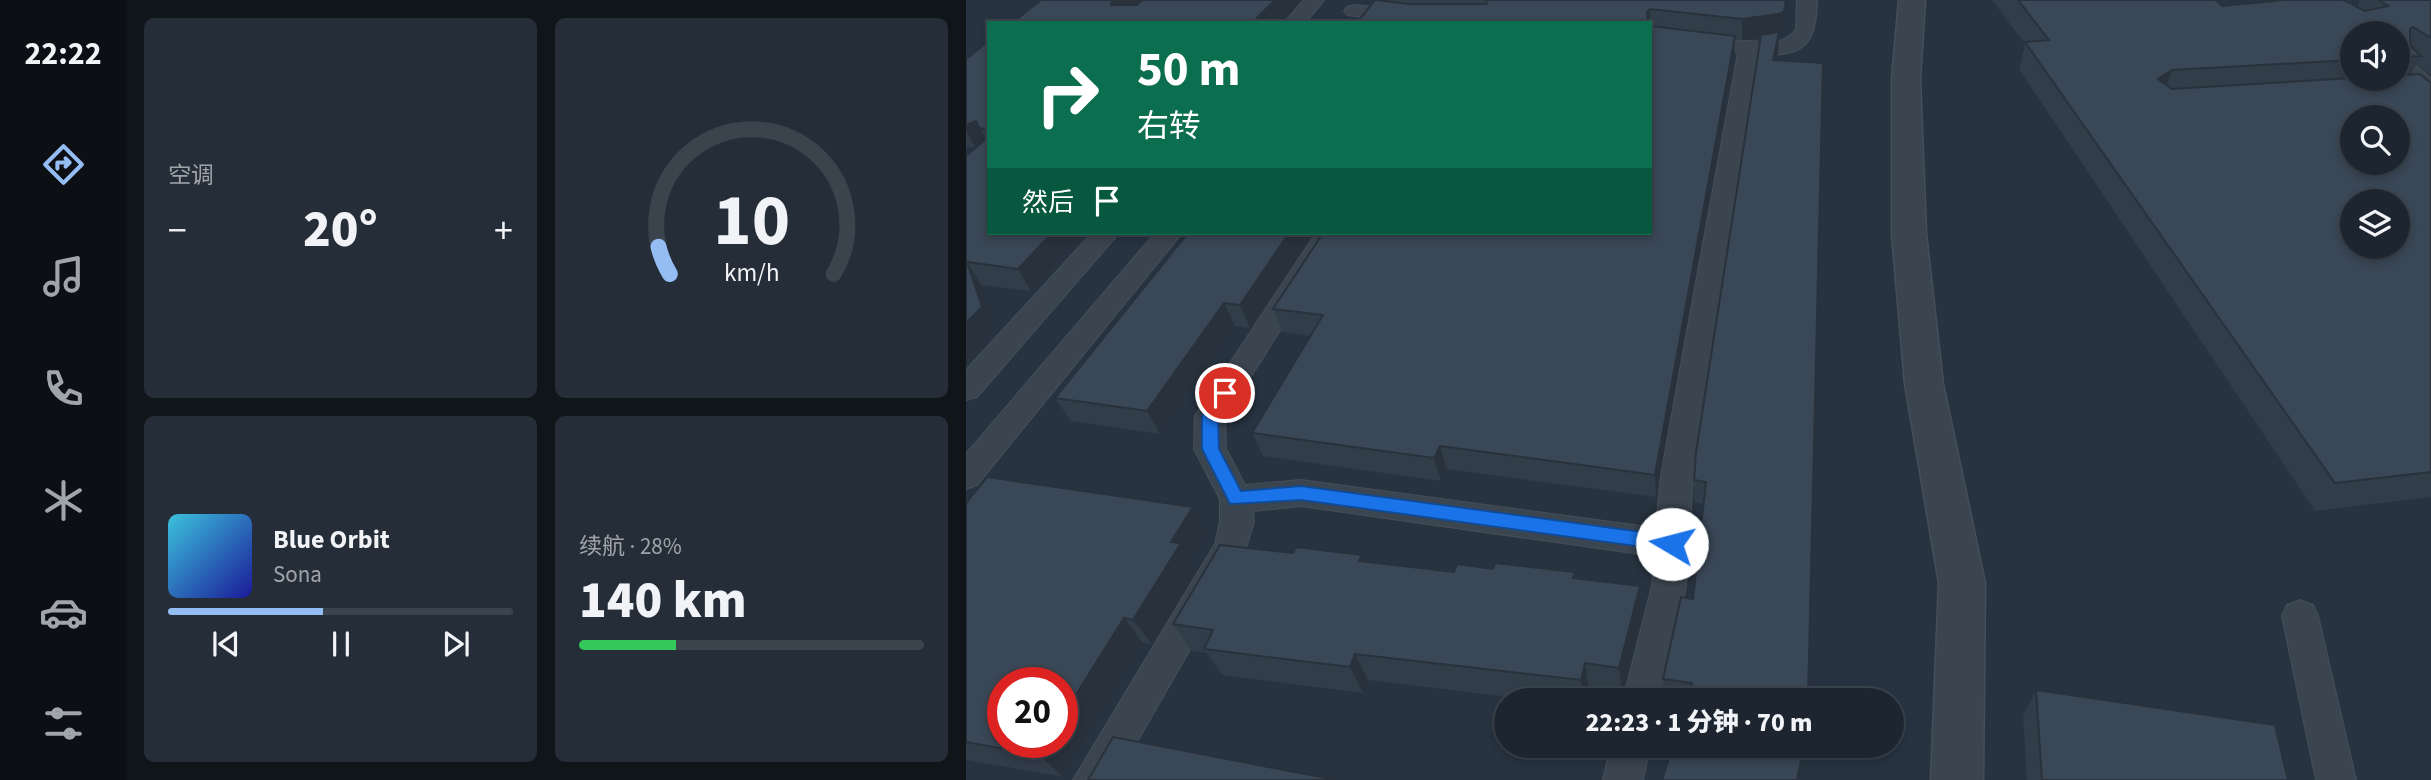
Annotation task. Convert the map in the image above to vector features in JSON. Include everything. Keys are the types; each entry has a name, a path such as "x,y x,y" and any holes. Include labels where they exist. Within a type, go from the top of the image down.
{"street":[{"path":"1912,0 1906,79 1909,234 1924,384 1962,583 1958,780"}],"lane":[{"path":"1296,21 1314,0"},
{"path":"1470,21 1481,0"},
{"path":"1712,45 1779,47 1804,34 1807,0"},
{"path":"1353,11 1459,21"},
{"path":"1645,688 1669,586 1677,474 1749,48"},
{"path":"2410,72 2431,90"},
{"path":"2410,91 2431,90"},
{"path":"966,389 1104,235"},
{"path":"966,476 1167,235"},
{"path":"1093,780 1231,547 1237,522 1236,499 1210,449 1210,416 1328,235"},
{"path":"1236,499 1301,493 1672,544"},
{"path":"2300,616 2336,780"},
{"path":"1623,780 1628,758"}],"building":[{"path":"1041,0 1112,0 1111,5 1137,5 1142,0 1275,0 1254,21 1015,21"},
{"path":"1375,0 1409,4 1487,4 1486,0 1786,0 1784,12 1742,19 1650,9 1647,12 1648,21 1359,21"},
{"path":"2018,0 2216,0 2222,6 2285,0 2344,0 2365,11 2388,6 2379,0 2431,0 2431,38 2413,27 2410,29 2410,21 2340,21 2340,61 2172,70 2158,79 2172,89 2340,79 2340,91 2410,91 2410,74 2420,74 2431,83 2431,472 2335,483 2025,42 2049,40"},
{"path":"1652,26 1735,36 1655,475 1440,446 1434,458 1252,433 1323,315 1273,309 1322,235 1652,235"},
{"path":"1779,32 1773,60 1823,63 1808,688 1691,688 1692,683 1663,679 1681,597 1693,599 1706,482 1694,480 1696,452 1761,35"},
{"path":"987,43 987,129 979,128 976,121 966,125 966,59"},
{"path":"2410,45 2421,56 2410,56"},
{"path":"987,138 987,235 1050,235 1018,269 967,262 982,307 966,323 966,156"},
{"path":"1186,235 1288,235 1240,305 1224,303 1147,411 1055,398"},
{"path":"987,477 1193,507 1171,542 1181,543 1133,620 1124,618 1078,691 1078,667 987,667 987,746 966,742 966,503"},
{"path":"1220,545 1293,553 1296,547 1362,555 1359,561 1454,572 1457,564 1493,569 1495,563 1575,572 1573,578 1640,586 1619,668 1585,663 1581,680 1355,654 1350,667 1204,649 1213,630 1173,624"},
{"path":"2036,690 2275,725 2288,780 2042,780"},
{"path":"1113,737 1336,780 1088,780"},
{"path":"1669,758 1802,758 1797,780 1662,780"}],"route":[{"path":"1225,393 1210,416 1210,449 1236,499 1301,493 1672,544"}]}
